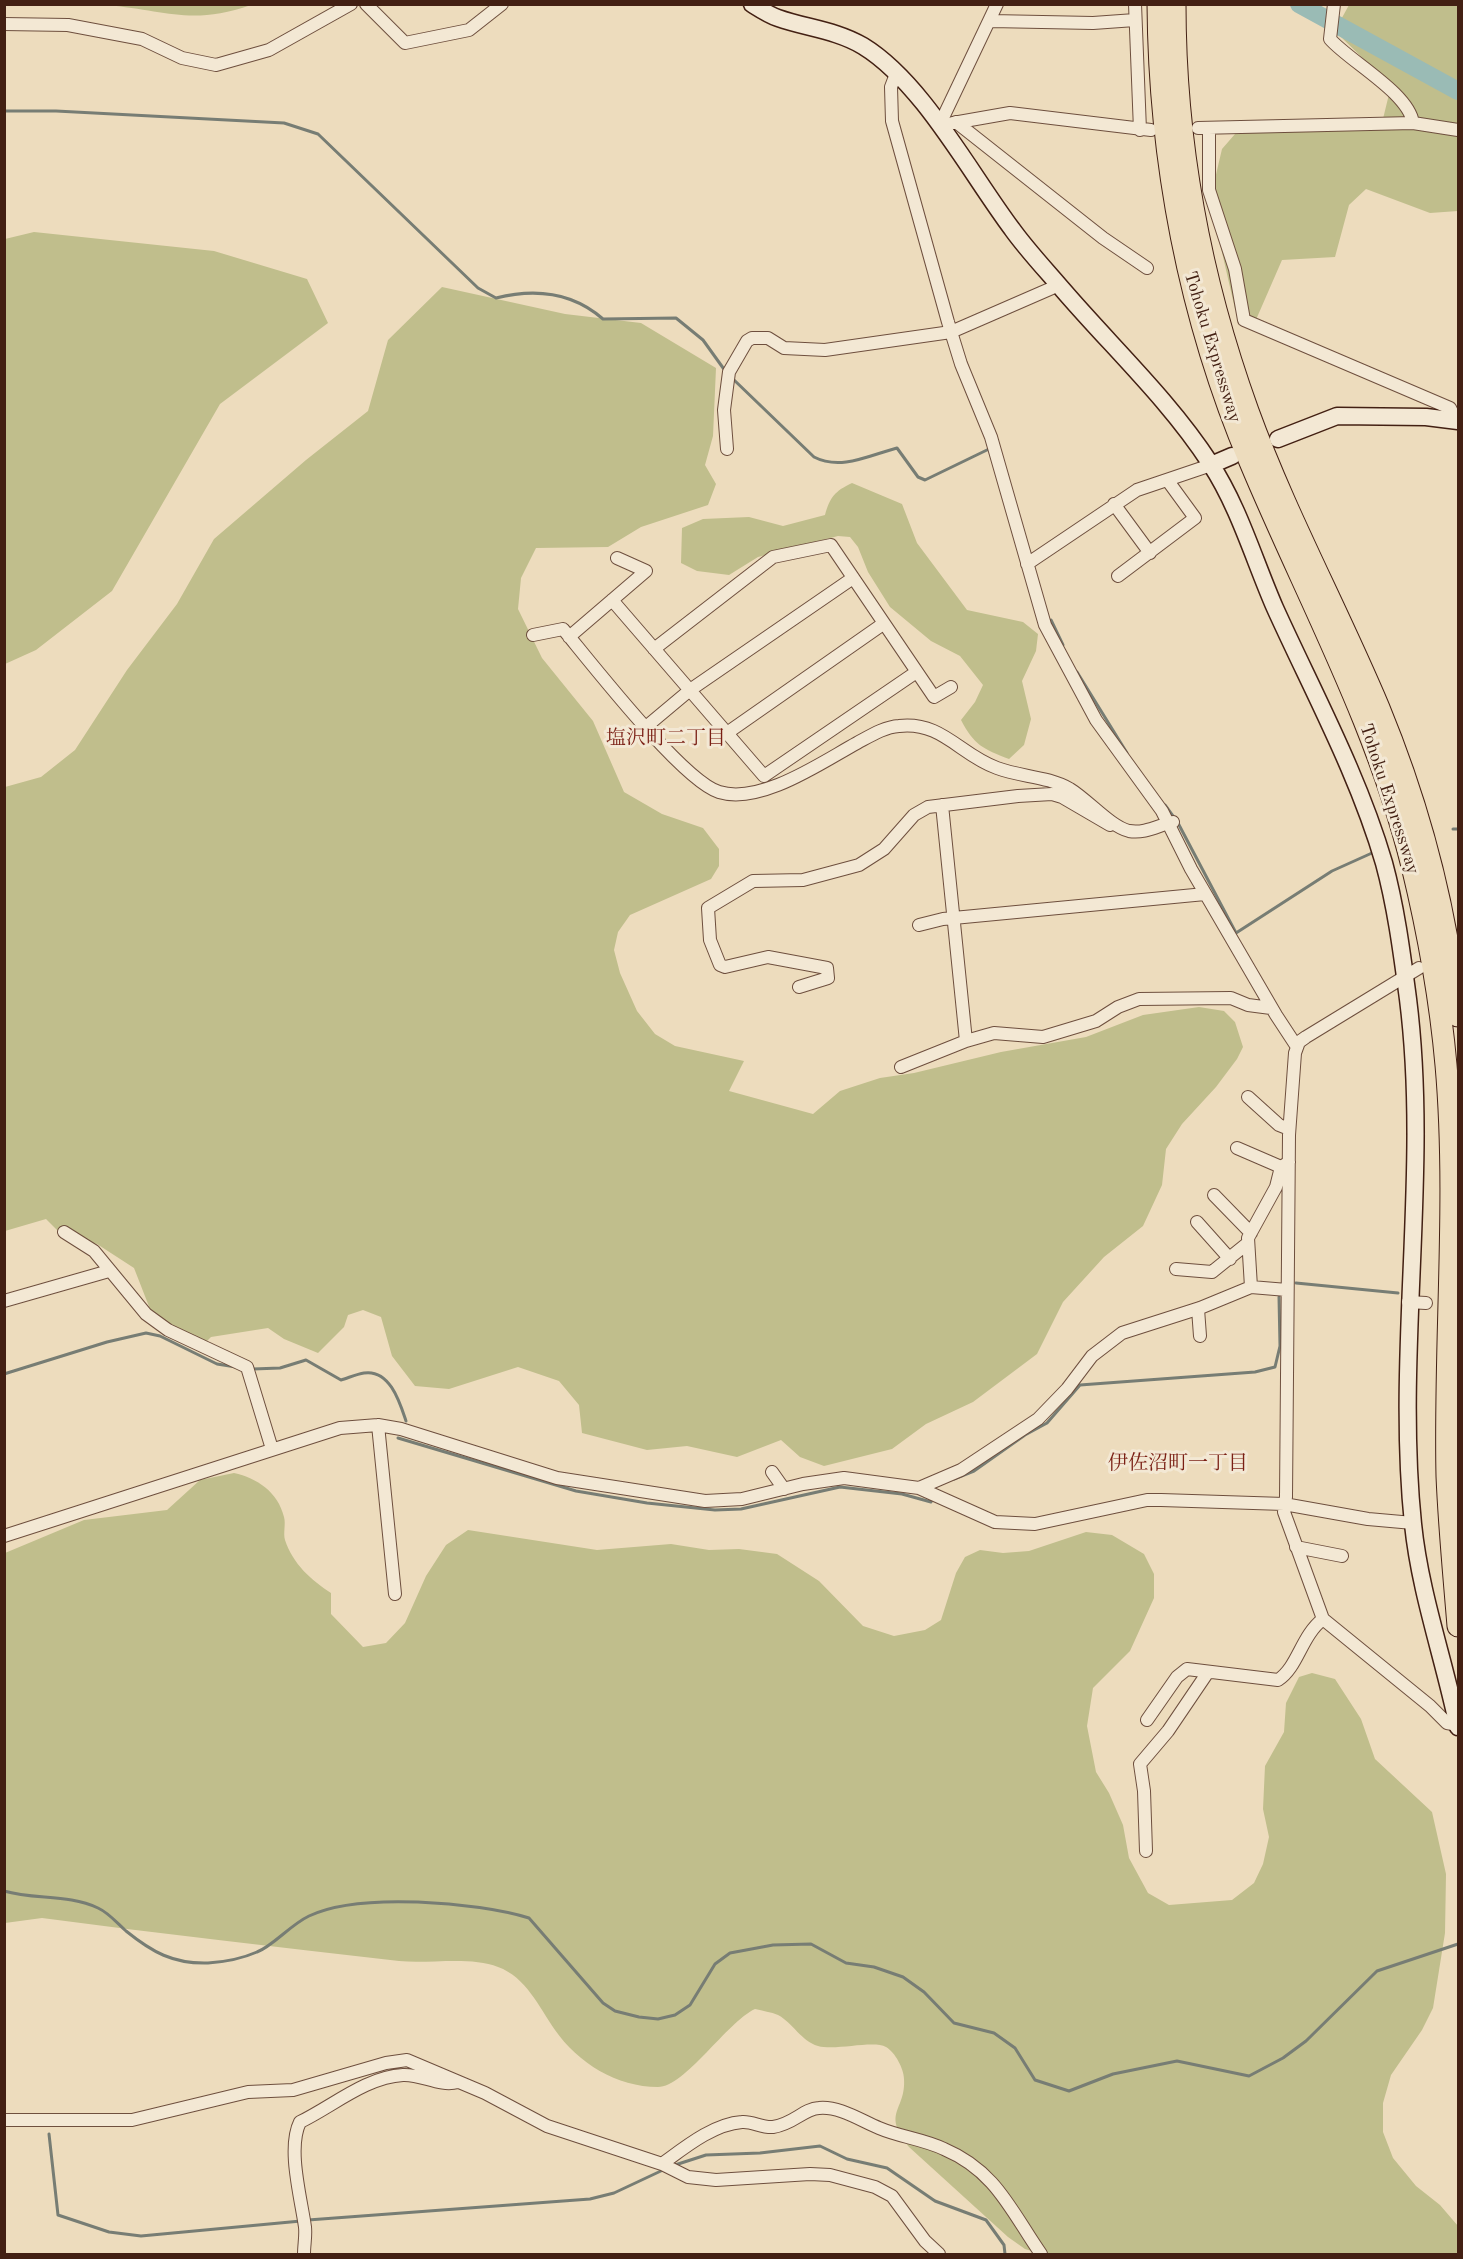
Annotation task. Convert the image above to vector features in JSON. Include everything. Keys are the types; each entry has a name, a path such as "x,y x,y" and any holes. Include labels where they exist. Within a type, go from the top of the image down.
{"highway":[{"name":"Tohoku Expressway","path":"1158,4 1164,121 1176,211 1188,269 1213,362 1248,459 1330,640 1377,752 1411,861 1433,961 1446,1065 1450,1138 1447,1477 1458,1626"},
{"name":"Tohoku Expressway","path":"1175,4 1178,81 1186,161 1215,309 1264,452 1393,745 1429,857 1450,956 1458,1016"}],"street":[{"path":"4,24 68,25 142,39 182,58 216,65 269,50 351,4"},
{"path":"366,4 405,43 469,30 502,4"},
{"path":"752,4 778,18 844,36 878,57 896,74 939,126 1014,233 1175,416 1211,465 1231,503 1274,604 1349,765 1384,863 1399,936 1412,972 1414,1211 1408,1302 1413,1523 1428,1602 1458,1726 1447,1723 1323,1619 1284,1512 1287,1290 1285,1165 1292,1069 1298,1047 1306,1037 1412,972"},
{"path":"939,126 991,21 997,4"},
{"path":"939,126 1010,113 1146,130 1135,4"},
{"path":"1334,8 1329,29 1332,43 1366,68 1397,98 1412,117 1413,123"},
{"path":"991,21 1092,23 1135,20"},
{"path":"896,74 891,87 892,121 951,332 991,437 1045,625 1096,720 1171,823 1205,894 1271,1008 1298,1047"},
{"path":"957,122 1103,238 1147,268"},
{"path":"1457,420 1450,408 1245,320 1235,269 1209,190 1203,128 1413,123 1458,130"},
{"path":"726,449 724,410 729,372 747,341 768,338 784,348 825,350 951,332 1059,285"},
{"path":"1278,439 1337,416 1457,420"},
{"path":"1027,564 1137,490 1168,481 1232,456"},
{"path":"1118,576 1195,518 1168,481"},
{"path":"1114,504 1150,553"},
{"path":"654,649 773,556 831,546 915,673 934,697 951,687"},
{"path":"569,637 646,571 617,558"},
{"path":"646,726 690,690 853,578"},
{"path":"612,600 764,776 915,673"},
{"path":"727,733 883,624"},
{"path":"533,635 563,629 686,772 718,792 728,794 771,788 885,729 899,725 929,728 940,732 978,759 996,768 1065,786 1120,827"},
{"path":"799,987 828,978 827,968 768,957 731,966 720,965 710,940 708,908 753,881 803,880 859,865 884,849 914,815 928,807 1018,796 1052,795 1062,797 1104,824 1129,831 1144,831 1171,823"},
{"path":"942,806 966,1041"},
{"path":"919,925 953,918 1205,894"},
{"path":"901,1067 966,1041 994,1033 1043,1037 1096,1021 1118,1007 1139,999 1231,998 1248,1005 1271,1008"},
{"path":"1248,1097 1279,1125 1289,1129"},
{"path":"1238,1148 1285,1165"},
{"path":"1176,1269 1212,1272 1230,1259 1249,1238 1285,1165"},
{"path":"1214,1195 1249,1238 1251,1287"},
{"path":"1197,1222 1230,1259"},
{"path":"63,1232 94,1251 146,1314 168,1330 247,1367 272,1449"},
{"path":"4,1301 109,1271"},
{"path":"919,1488 961,1470 1038,1419 1067,1389 1092,1356 1122,1333 1198,1309 1251,1287 1287,1290"},
{"path":"1408,1302 1426,1303"},
{"path":"1198,1309 1200,1336"},
{"path":"4,1536 340,1428 378,1425 401,1429 557,1478 637,1492 720,1502 844,1478 919,1488 977,1516 1008,1523 1062,1520 1147,1500 1284,1504 1368,1519 1413,1523"},
{"path":"378,1425 395,1594"},
{"path":"771,1472 784,1489"},
{"path":"1296,1547 1342,1556"},
{"path":"1147,1720 1178,1677 1187,1669 1278,1680 1287,1674 1310,1629 1323,1619"},
{"path":"1146,1851 1144,1791 1140,1764 1177,1718 1208,1672"},
{"path":"1158,1704 1177,1718"},
{"path":"4,2120 132,2120 248,2092 293,2090 322,2084 399,2060 407,2060 459,2082 547,2126 695,2179 716,2180 810,2174 830,2175 875,2187 892,2196 925,2241 939,2254"},
{"path":"304,2254 306,2230 299,2195 295,2132 300,2122 373,2082 388,2077 412,2075 448,2084 459,2082"},
{"path":"667,2168 709,2132 729,2124 748,2121 770,2127 794,2122 809,2110 832,2109 894,2133 945,2149 977,2166 998,2187 1041,2254"}],"shaded area":[{"path":"5,4 59,4 17,5"},
{"path":"90,4 251,5 211,15 194,16"},
{"path":"1349,5 1458,5 1458,211 1430,213 1366,189 1349,205 1335,257 1282,260 1255,322 1235,309 1210,200 1222,149 1242,126 1381,127 1391,86 1340,36 1338,25"},
{"path":"34,232 214,251 307,279 328,323 220,404 112,591 36,650 5,664 5,239"},
{"path":"442,287 565,314 641,323 716,368 713,436 705,465 716,484 708,505 641,527 608,547 536,548 521,578 518,609 542,658 593,721 624,792 662,814 703,828 719,849 719,866 711,879 630,915 618,932 614,950 620,973 637,1011 655,1034 675,1046 744,1061 729,1091 813,1114 840,1091 880,1078 914,1073 1001,1052 1086,1037 1143,1015 1199,1007 1224,1011 1235,1022 1243,1047 1216,1087 1182,1124 1166,1149 1162,1185 1143,1226 1104,1257 1063,1302 1037,1354 973,1402 926,1424 892,1449 824,1466 800,1457 781,1440 737,1457 687,1446 647,1450 582,1433 579,1405 559,1381 518,1367 449,1389 415,1386 392,1356 381,1317 363,1310 348,1315 344,1327 318,1353 284,1339 268,1328 211,1337 207,1341 165,1327 150,1309 134,1268 97,1244 63,1236 46,1219 5,1231 5,787 41,777 75,750 127,670 177,604 214,539 306,460 368,411 388,340"},
{"path":"852,483 902,504 917,543 967,610 1023,622 1038,634 1036,651 1022,681 1031,719 1024,745 1009,759 975,741 961,720 975,702 983,685 960,656 931,641 890,607 868,572 858,547 850,537 838,536 758,557 729,575 697,571 681,563 682,528 703,519 749,517 783,526 825,515 834,495"},
{"path":"234,1473 251,1478 272,1493 284,1517 284,1534 288,1549 310,1577 331,1593 331,1614 363,1647 386,1643 405,1623 426,1576 446,1545 468,1530 597,1550 671,1544 709,1550 739,1549 777,1554 819,1581 863,1626 894,1636 925,1630 941,1620 956,1573 965,1557 980,1550 1003,1553 1029,1551 1086,1532 1112,1535 1144,1554 1154,1574 1154,1598 1130,1651 1093,1688 1087,1726 1096,1772 1109,1793 1123,1825 1129,1858 1148,1893 1169,1905 1232,1900 1254,1883 1263,1864 1269,1837 1263,1809 1265,1766 1284,1732 1286,1703 1299,1677 1312,1673 1335,1679 1361,1719 1375,1759 1432,1812 1446,1874 1445,1933 1433,2008 1422,2030 1391,2075 1383,2103 1383,2132 1393,2158 1416,2186 1440,2205 1458,2226 1458,2254 1042,2254 1025,2249 1008,2237 909,2147 901,2135 896,2119 904,2090 904,2075 896,2057 889,2049 880,2045 818,2046 812,2044 778,2015 755,2009 732,2027 681,2077 658,2087 643,2086 613,2078 587,2063 564,2042 524,1985 508,1972 487,1964 463,1961 399,1961 42,1918 5,1923 5,1553 84,1520 167,1510 200,1480"}],"waterway":[{"path":"1299,4 1458,91"},
{"path":"4,111 56,111 284,123 318,134 478,288 496,298 525,293 566,298 579,303 603,319 676,318 703,340 726,372"},
{"path":"733,379 814,457 824,461 845,462 897,448 918,477 925,480 989,449"},
{"path":"1051,620 1063,645"},
{"path":"1077,672 1127,753"},
{"path":"1165,805 1178,823 1236,933 1332,871 1372,853"},
{"path":"1453,829 1458,829"},
{"path":"1296,1283 1398,1293"},
{"path":"954,1479 974,1471 1025,1435 1047,1423 1080,1385 1255,1372 1275,1367 1280,1346 1279,1297"},
{"path":"4,1374 107,1342 146,1333 160,1336 217,1364 236,1367"},
{"path":"253,1369 280,1368 306,1360 341,1380 373,1373 381,1376 392,1389 401,1405 406,1421"},
{"path":"398,1438 576,1491 647,1503 715,1510 741,1509 840,1487 902,1494 931,1502 932,1499"},
{"path":"4,1891 75,1901 98,1908 154,1951 174,1959 195,1963 226,1961 251,1954 263,1949 309,1916 357,1904 418,1902 507,1912 529,1918 603,2003 615,2011 658,2019 675,2015 690,2005 715,1964 730,1953 773,1945 811,1944 846,1963 874,1967 903,1977 924,1992 954,2023 994,2033 1015,2048 1035,2080 1069,2091 1113,2074 1177,2061 1249,2076 1283,2058 1306,2041 1377,1971 1458,1944"},
{"path":"49,2134 58,2215 109,2232 141,2236 301,2221"},
{"path":"675,2165 706,2155 760,2153 820,2146 847,2159 887,2168 935,2201 986,2220 1004,2245 1005,2254"},
{"path":"308,2220 590,2199 614,2193 663,2170"}],"district":[{"name":"塩沢町二丁目","path":"666,739"},
{"name":"伊佐沼町一丁目","path":"1178,1464"}]}
